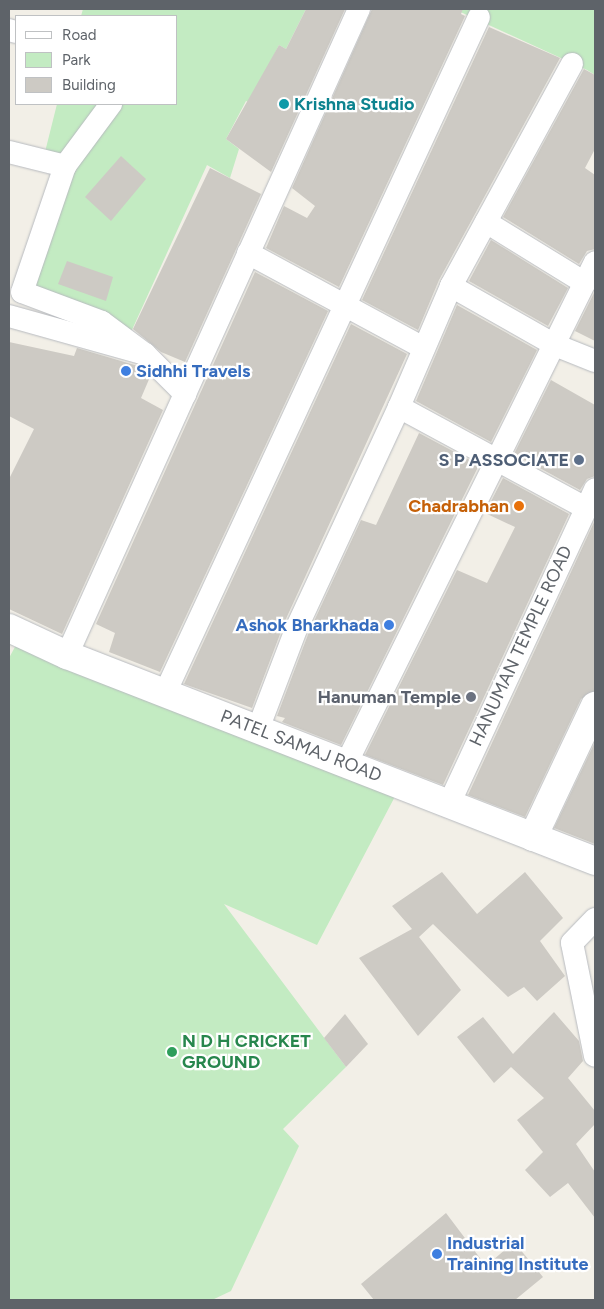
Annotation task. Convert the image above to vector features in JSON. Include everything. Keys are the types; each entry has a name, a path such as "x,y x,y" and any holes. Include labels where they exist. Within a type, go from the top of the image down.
{"street":[{"path":"67,655 359,9"},
{"path":"165,693 479,17"},
{"path":"258,729 297,627 399,407 450,286 572,64"},
{"path":"110,105 65,166 22,292 102,322 145,354 185,394"},
{"path":"9,152 65,166"},
{"path":"486,222 585,283"},
{"path":"248,253 346,303 424,348"},
{"path":"346,764 595,262"},
{"path":"450,286 555,345 595,361"},
{"path":"9,316 145,354"},
{"path":"399,407 496,463 591,498"},
{"name":"HANUMAN TEMPLE ROAD","path":"448,804 591,498"},
{"name":"PATEL SAMAJ ROAD","path":"9,628 67,655 595,861"},
{"path":"533,837 595,706"},
{"path":"595,919 572,943 595,1056"}],"green space":[{"path":"83,9 306,9 286,49 279,45 262,79 259,108 246,101 226,139 239,149 230,178 207,165 131,332 22,292 65,166 43,160 57,105 178,105 178,15 81,15"},
{"path":"454,9 595,9 595,75 587,70"},
{"name":"N D H CRICKET GROUND","path":"22,634 401,785 317,945 224,904 346,1067 283,1129 299,1146 231,1291 212,1300 9,1300 9,658"}],"building":[{"path":"306,9 345,9 271,172 226,139 279,45 286,49"},
{"path":"372,9 463,9 461,14 465,16 339,287 266,248 284,206 307,218 315,206 292,188"},
{"path":"489,27 560,58 439,280 418,330 362,300"},
{"path":"584,69 595,75 595,149 585,168 595,175 595,249 587,251 579,264 503,217"},
{"path":"121,156 146,179 111,221 85,197"},
{"path":"210,168 261,194 185,362 161,352 133,329"},
{"path":"491,240 568,288 548,326 469,281"},
{"path":"67,261 113,277 106,301 58,284"},
{"path":"255,272 328,311 160,672 109,652 115,633 96,624"},
{"path":"595,291 595,341 575,331"},
{"path":"457,305 537,350 491,442 416,401"},
{"path":"351,324 407,354 285,621 252,708 184,684"},
{"path":"9,342 74,356 77,348 138,366 150,377 141,398 163,410 62,634 9,609 9,479 34,429 9,416"},
{"path":"551,380 595,405 595,476 587,479 580,490 514,454"},
{"path":"419,433 479,465 341,745 282,722 285,718 277,716 309,632 361,520 376,525"},
{"path":"503,478 569,514 443,785 365,755 457,570 487,583 515,527 485,513"},
{"path":"595,520 595,691 581,699 525,817 468,795"},
{"path":"595,742 595,844 554,828"},
{"path":"442,872 477,914 525,872 563,918 540,941 565,976 537,1001 524,987 508,997 433,924 419,937 461,990 418,1036 359,958 412,929 392,906"},
{"path":"554,1012 579,1041 583,1061 568,1078 595,1111 595,1124 576,1144 595,1172 595,1218 568,1183 550,1197 525,1170 543,1152 517,1120 544,1098 511,1067 494,1083 457,1037 483,1017 513,1054"},
{"path":"345,1014 368,1044 346,1067 324,1038"},
{"name":"Industrial Training Institute","path":"446,1213 486,1266 514,1242 543,1277 515,1300 374,1300 361,1284"}],"place":[{"name":"Krishna Studio","path":"284,104"},
{"name":"Sidhhi Travels","path":"126,371"},
{"name":"S P ASSOCIATE","path":"579,460"},
{"name":"Chadrabhan","path":"519,506"},
{"name":"Ashok Bharkhada","path":"389,625"},
{"name":"Hanuman Temple","path":"471,697"},
{"name":"N D H CRICKET GROUND","path":"172,1052"},
{"name":"Industrial Training Institute","path":"437,1254"}]}
